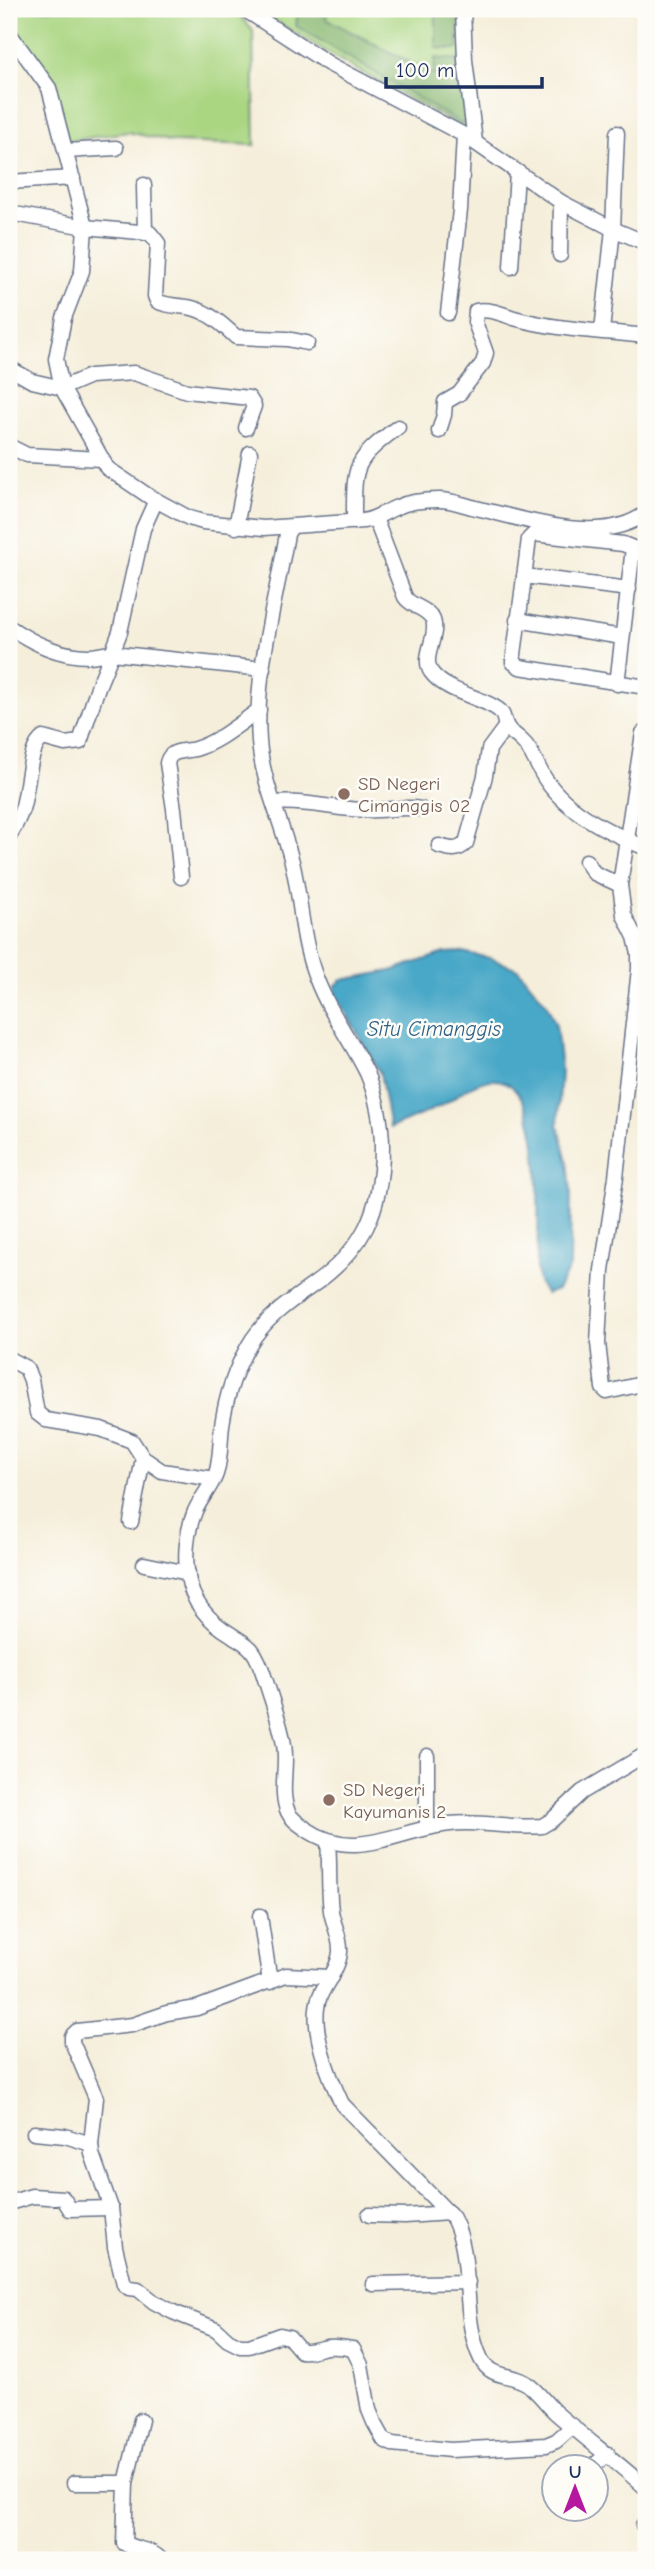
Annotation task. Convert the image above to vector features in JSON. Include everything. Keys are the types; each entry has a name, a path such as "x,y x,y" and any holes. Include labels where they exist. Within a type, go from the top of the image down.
{"street":[{"path":"244,9 329,64 470,138 561,202 613,229 646,242"},
{"path":"448,313 470,138 463,9"},
{"path":"9,33 49,88 85,227 82,271 64,318 57,353 62,388 110,471 156,500 195,520 236,527 291,527 354,522 375,518 399,506 438,500 542,523 583,528 618,527 631,523 646,513"},
{"path":"602,331 613,229 617,133"},
{"path":"66,151 116,148"},
{"path":"511,267 517,173"},
{"path":"9,182 73,178"},
{"path":"144,184 145,233"},
{"path":"560,255 561,202"},
{"path":"15,214 85,227 153,235 158,243 155,296 158,301 168,306 195,309 217,319 236,337 287,339 307,343"},
{"path":"439,431 445,402 458,394 483,363 486,353 475,322 476,312 485,310 542,324 646,336"},
{"path":"9,368 32,381 62,388 90,376 134,373 187,391 249,398 254,407 246,428"},
{"path":"354,522 356,469 370,448 398,427"},
{"path":"9,446 27,455 101,459"},
{"path":"236,527 250,453"},
{"path":"9,837 22,810 38,742 43,737 65,744 80,742 120,632 143,529 156,500"},
{"path":"375,518 407,601 429,614 434,622 428,667 455,690 498,709 505,717 506,726 489,750 485,776 466,843 461,849 454,850 439,846"},
{"path":"291,527 287,534 263,669 258,710 262,764 293,866 309,957 316,978 365,1070 373,1092 382,1141 381,1169 373,1216 363,1236 329,1272 276,1311 249,1344 230,1392 214,1479 195,1512 189,1533 188,1573 193,1594 201,1609 213,1622 248,1646 259,1663 284,1746 285,1800 289,1814 311,1832 328,1841 355,1845 427,1828 467,1822 542,1826 552,1821 582,1793 646,1754"},
{"path":"614,680 629,589 633,552 631,546 537,533 529,540 512,658 515,664 646,687"},
{"path":"524,576 629,589"},
{"path":"517,620 622,637"},
{"path":"9,627 35,643 83,655 112,653 263,669"},
{"path":"614,680 646,678"},
{"path":"181,877 168,757 172,753 210,743 258,710"},
{"path":"506,726 523,741 548,783 564,799 589,819 646,848"},
{"path":"643,733 620,885 624,915 635,937 639,954 639,970 616,1177 602,1270 598,1343 603,1388 607,1392 646,1383"},
{"path":"275,803 308,802 376,810 421,809"},
{"path":"586,861 594,873 620,885"},
{"path":"9,1359 26,1368 37,1413 46,1420 83,1425 121,1436 132,1441 143,1458 162,1471 214,1479"},
{"path":"131,1522 143,1458"},
{"path":"144,1564 188,1573"},
{"path":"426,1756 427,1828"},
{"path":"328,1841 329,1894 341,1954 321,1995 316,2009 316,2021 333,2085 342,2104 449,2213 456,2225 468,2282 471,2319 483,2363 490,2371 525,2382 556,2413 608,2454"},
{"path":"260,1916 270,1982"},
{"path":"331,1976 286,1975 197,2008 167,2013 132,2025 77,2031 72,2036 77,2055 96,2098 91,2144 111,2208 115,2247 124,2284 138,2289 173,2312 216,2329 240,2346 249,2346 280,2335 289,2337 301,2351 331,2347 353,2349 361,2365 369,2410 387,2442 450,2450 546,2445 556,2441 573,2426"},
{"path":"34,2133 65,2136 91,2144"},
{"path":"9,2203 32,2196 63,2198 70,2209 111,2208"},
{"path":"369,2215 449,2213"},
{"path":"373,2284 468,2282"},
{"path":"141,2420 126,2483 124,2543 138,2550 148,2550 161,2560"},
{"path":"610,2456 646,2488"},
{"path":"74,2483 126,2483"}],"green space":[{"path":"9,9 235,10 253,31 255,145 175,142 127,132 68,141 44,75 9,26"},
{"path":"256,9 464,9 468,131 350,66"},
{"path":"298,9 327,9 326,19 434,75 435,58 460,60 464,76 465,124 296,26"},
{"path":"436,9 459,9 458,49 436,48"}],"water":[{"name":"Situ Cimanggis","path":"462,952 490,958 518,969 546,1003 556,1025 561,1069 558,1124 568,1161 571,1190 570,1267 557,1290 546,1294 539,1282 537,1267 538,1198 535,1145 530,1119 522,1098 509,1084 485,1081 438,1107 390,1128 380,1073 334,992 336,985 342,980 391,971 444,953"}],"place":[{"name":"SD Negeri Cimanggis 02","path":"344,794"},
{"name":"SD Negeri Kayumanis 2","path":"329,1800"}]}
